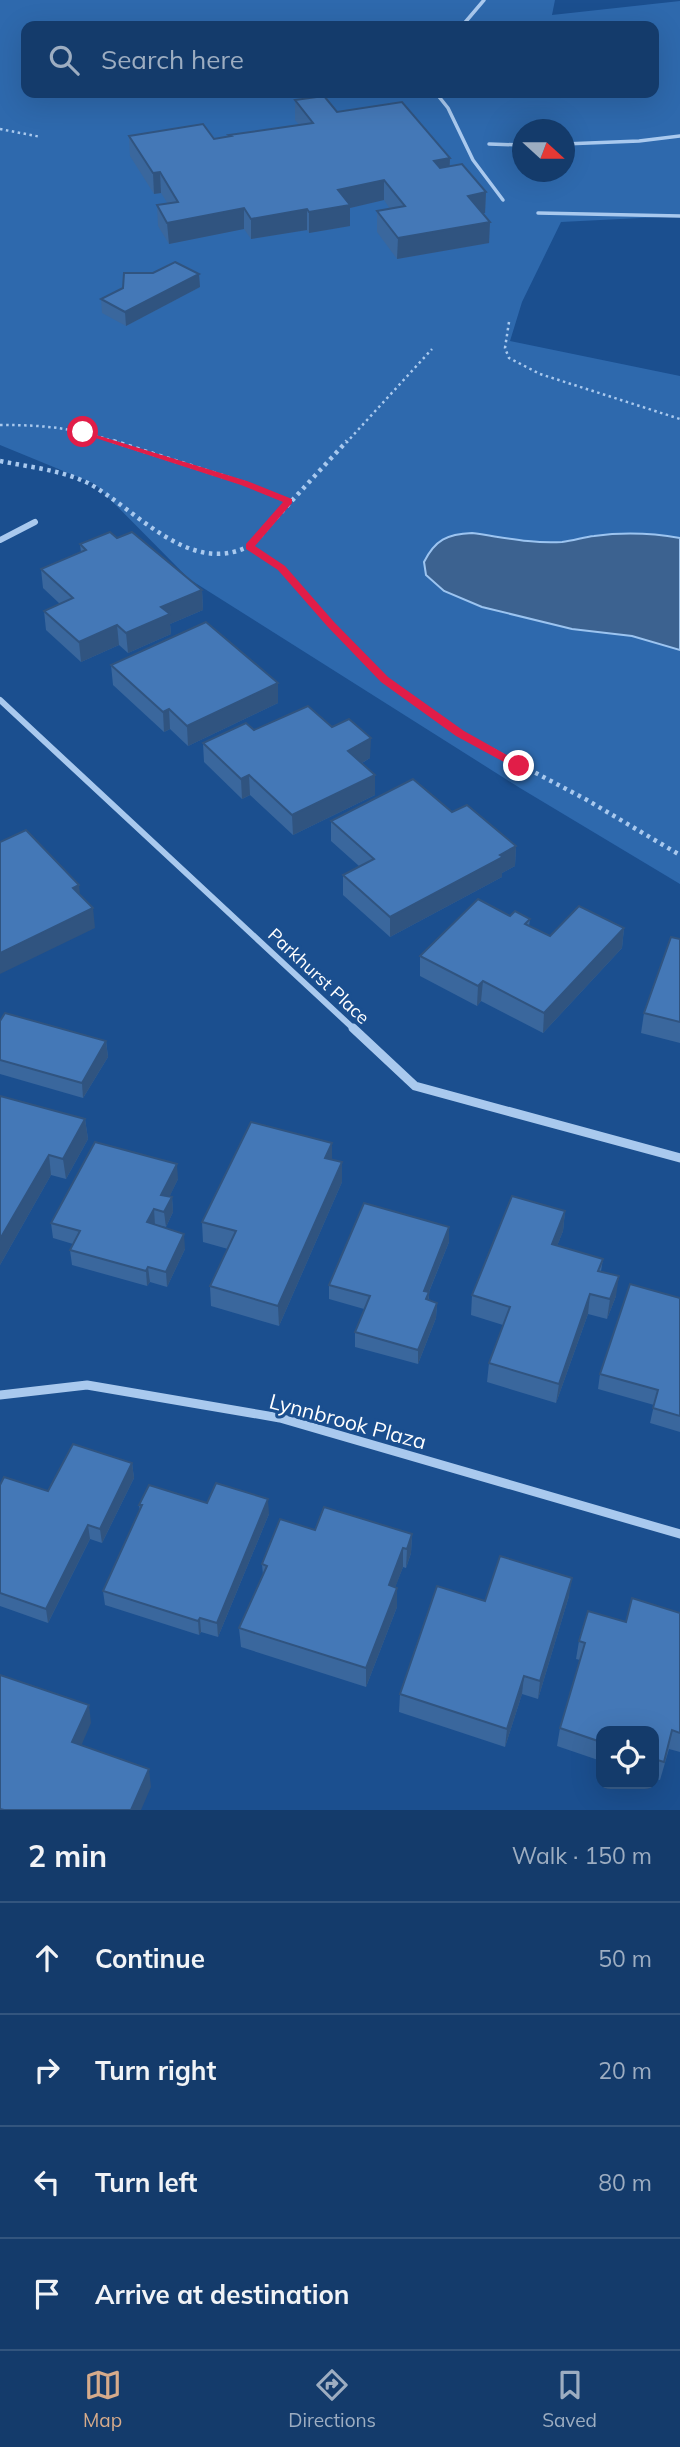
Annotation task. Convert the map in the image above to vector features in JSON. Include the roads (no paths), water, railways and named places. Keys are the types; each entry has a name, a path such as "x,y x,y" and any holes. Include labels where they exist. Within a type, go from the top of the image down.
{"street":[{"path":"0,540 35,522"},
{"name":"Parkhurst Place","path":"0,700 415,1087 680,1158"},
{"name":"Lynnbrook Plaza","path":"0,1395 87,1385 280,1418 680,1534"}],"lane":[{"path":"466,21 484,0"},
{"path":"440,98 448,107 473,160 503,200"},
{"path":"575,144 680,136"},
{"path":"489,144 512,145"},
{"path":"538,213 680,216"}]}
